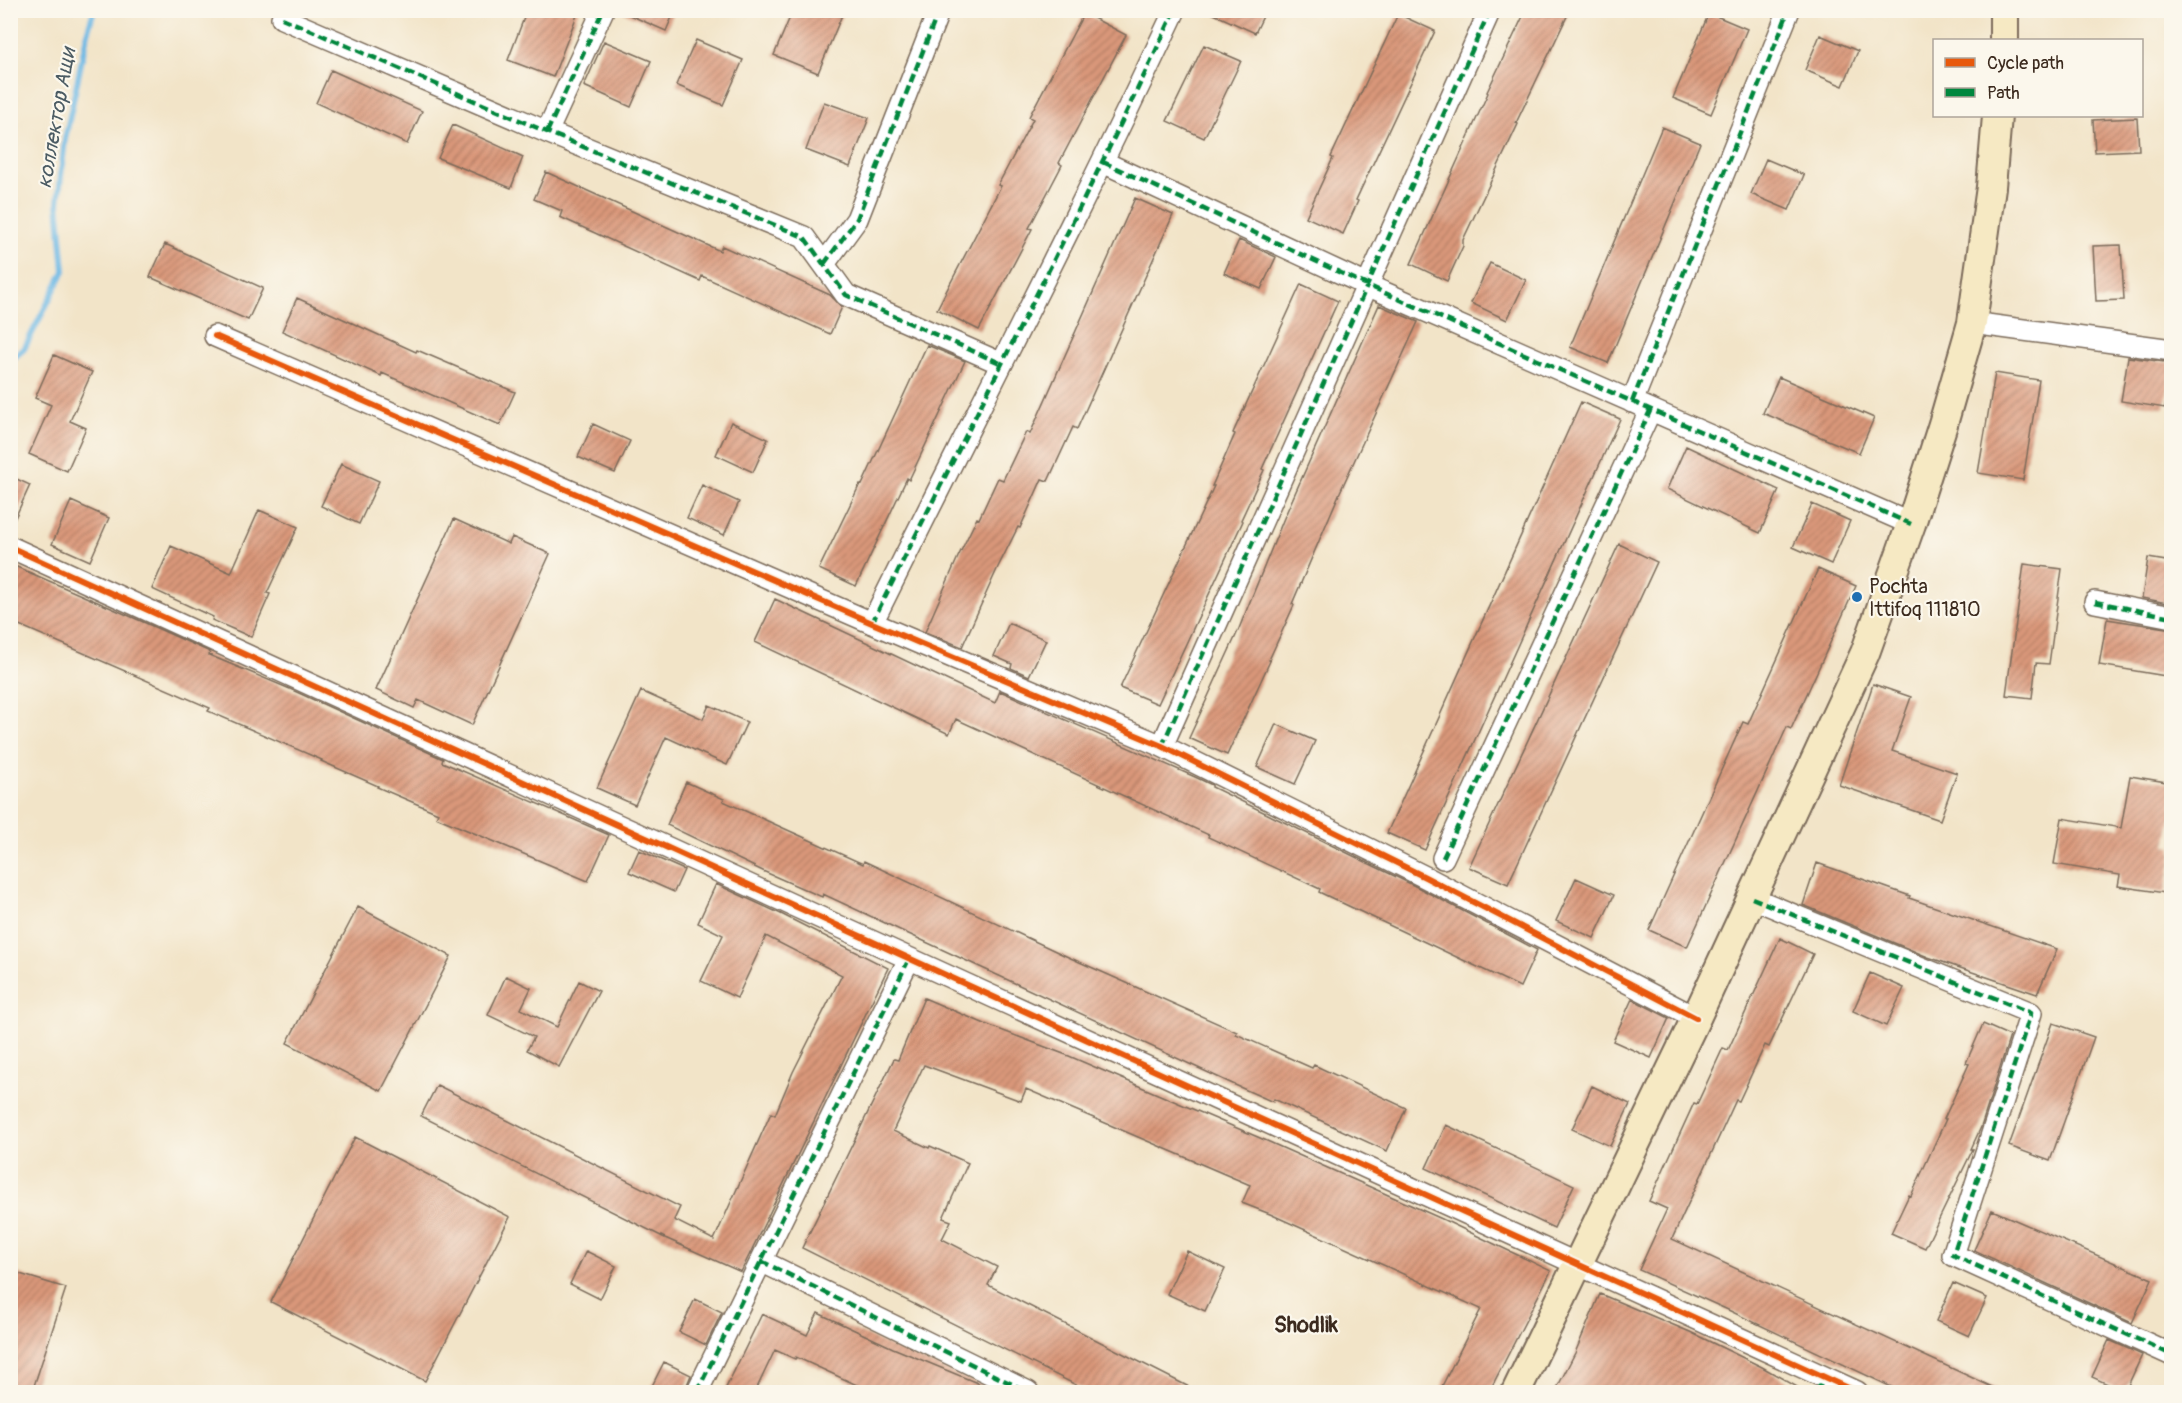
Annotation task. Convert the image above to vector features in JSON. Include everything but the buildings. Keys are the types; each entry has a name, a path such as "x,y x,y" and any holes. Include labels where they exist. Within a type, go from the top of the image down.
{"main road":[{"path":"2004,10 2004,39"},
{"path":"1516,1392 1696,1018 1865,653 1911,524 1972,323 1991,187 1997,117"}],"street":[{"path":"547,132 603,10"},
{"path":"824,264 857,219 939,10"},
{"path":"872,623 1000,363 1103,162 1175,10"},
{"path":"1162,746 1369,286 1490,10"},
{"path":"1443,858 1641,406 1789,10"},
{"path":"282,18 547,132 804,237 846,295 1000,363"},
{"path":"1103,162 1369,286 1911,524"},
{"path":"1972,323 2172,350"},
{"path":"215,336 872,623 1162,746 1425,877 1696,1018"},
{"path":"10,547 1577,1266 1820,1385 1857,1392"},
{"path":"2095,602 2172,616"},
{"path":"1752,898 2031,1013 1953,1255 2172,1355"},
{"path":"696,1392 909,959"},
{"path":"761,1261 1028,1392"}],"waterway":[{"name":"коллектор Ащи","path":"10,361 24,349 64,271 58,203 65,139 94,10"}],"marked path":[{"path":"547,132 603,10"},
{"path":"824,264 857,219 939,10"},
{"path":"872,623 1063,241 1175,10"},
{"path":"1162,746 1490,10"},
{"path":"1632,402 1789,10"},
{"path":"282,18 547,132 804,237 846,295 1000,363"},
{"path":"1103,162 1369,286 1911,524"},
{"path":"1443,858 1650,411"},
{"path":"2095,602 2172,617"},
{"path":"1752,898 2031,1013 1953,1255 2172,1355"},
{"path":"697,1392 909,959"},
{"path":"761,1261 1028,1392"},
{"path":"1817,1392 1824,1377"}],"cycle path":[{"path":"215,336 872,623 1162,746 1425,877 1696,1018"},
{"path":"10,547 1857,1392"}],"place":[{"name":"Pochta Ittifoq 111810","path":"1857,597"}],"district":[{"name":"Shodlik","path":"1306,1324"}]}
